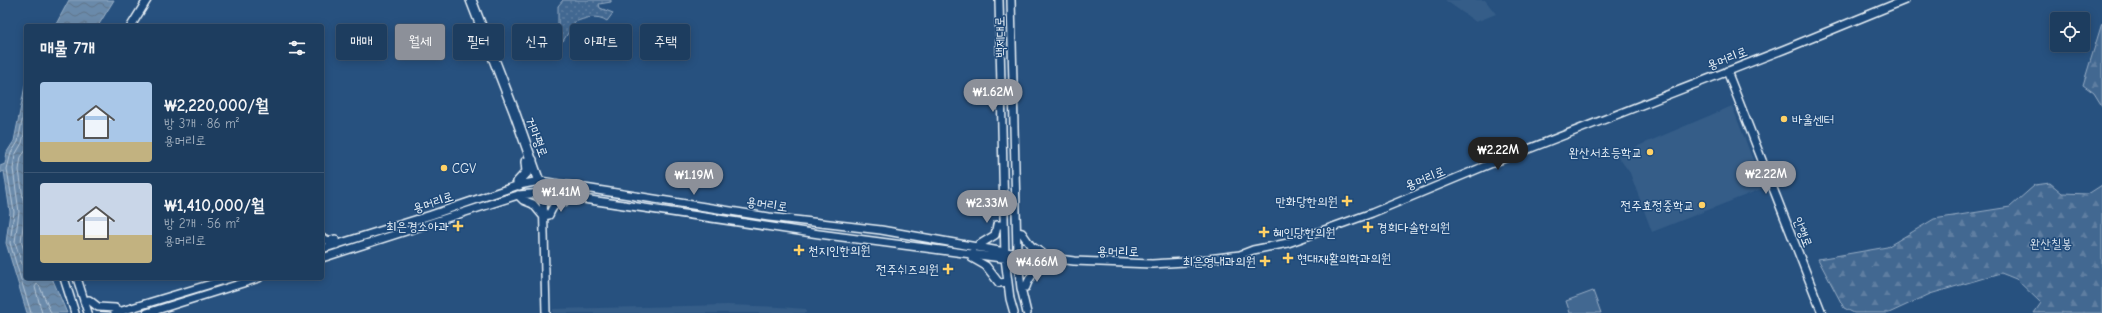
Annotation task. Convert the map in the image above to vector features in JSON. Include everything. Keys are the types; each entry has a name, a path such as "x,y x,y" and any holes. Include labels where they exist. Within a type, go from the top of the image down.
{"main road":[{"name":"거마평로","path":"471,0 543,192"},
{"path":"519,185 518,182 527,172 526,162 532,160"}],"street":[{"path":"132,24 147,0"},
{"name":"백제대로","path":"999,0 1005,255 1014,313"},
{"name":"백제대로","path":"1011,0 1017,256 1021,288 1028,313"},
{"name":"용머리로","path":"324,257 518,195 543,192 819,234 973,253 1040,259 1152,264 1185,262 1240,255 1253,250 1288,243 1372,213 1905,0"},
{"name":"안행로","path":"1727,71 1822,313"},
{"name":"용머리로","path":"324,248 519,185 540,182 770,217 881,230 977,246 1005,255"},
{"name":"거마평로","path":"543,192 546,313"},
{"path":"518,195 523,200 533,204 543,216 550,215 553,207 559,202 564,202 565,195"},
{"path":"977,246 995,235 997,226 1004,225"},
{"path":"1017,232 1022,233 1031,246 1042,253 1038,265 1028,278 1026,287 1021,288"},
{"path":"324,239 329,241 335,239 336,245"},
{"path":"973,253 972,258 986,266 999,283 1008,282"},
{"path":"65,280 75,313"},
{"path":"78,280 88,313"},
{"path":"84,301 89,300 98,307 115,308 116,313 224,280"},
{"path":"147,313 253,280"}],"shaded area":[{"path":"1445,0 1485,0 1496,14 1476,22"},
{"path":"1732,106 1764,188 1652,232 1630,173 1617,155"},
{"path":"728,305 806,309 806,313 553,313 553,309"}],"green space":[{"path":"563,0 611,0 611,2 599,4 600,8 613,13 607,21 595,17 570,24 570,30 562,41 562,24 558,24 558,6"},
{"path":"2102,23 2102,106 2094,93 2083,85"},
{"name":"완산칠봉","path":"2050,183 2062,193 2088,194 2102,185 2102,313 2034,313 2041,303 2016,279 2001,273 1930,294 1889,313 1854,313 1844,308 1818,259 1887,247 1934,219 2010,207 2035,185"},
{"path":"1593,291 1601,313 1570,313 1566,301"}],"water":[{"path":"69,0 114,0 99,24 56,24"},
{"path":"24,91 24,280 53,280 67,313 27,313 6,243 10,212 4,171 0,173 0,166 5,164 7,152 14,141"}],"place":[{"name":"바울센터","path":"1784,119"},
{"name":"완산서초등학교","path":"1650,152"},
{"name":"CGV","path":"444,168"},
{"name":"만화당한의원","path":"1347,201"},
{"name":"전주효정중학교","path":"1702,205"},
{"name":"최은경소아과","path":"458,226"},
{"name":"경희다솔한의원","path":"1368,227"},
{"name":"혜인당한의원","path":"1264,232"},
{"name":"천지인한의원","path":"799,250"},
{"name":"현대재활의학과의원","path":"1288,258"},
{"name":"최은영내과의원","path":"1265,261"},
{"name":"전주쉬즈의원","path":"948,269"}]}
